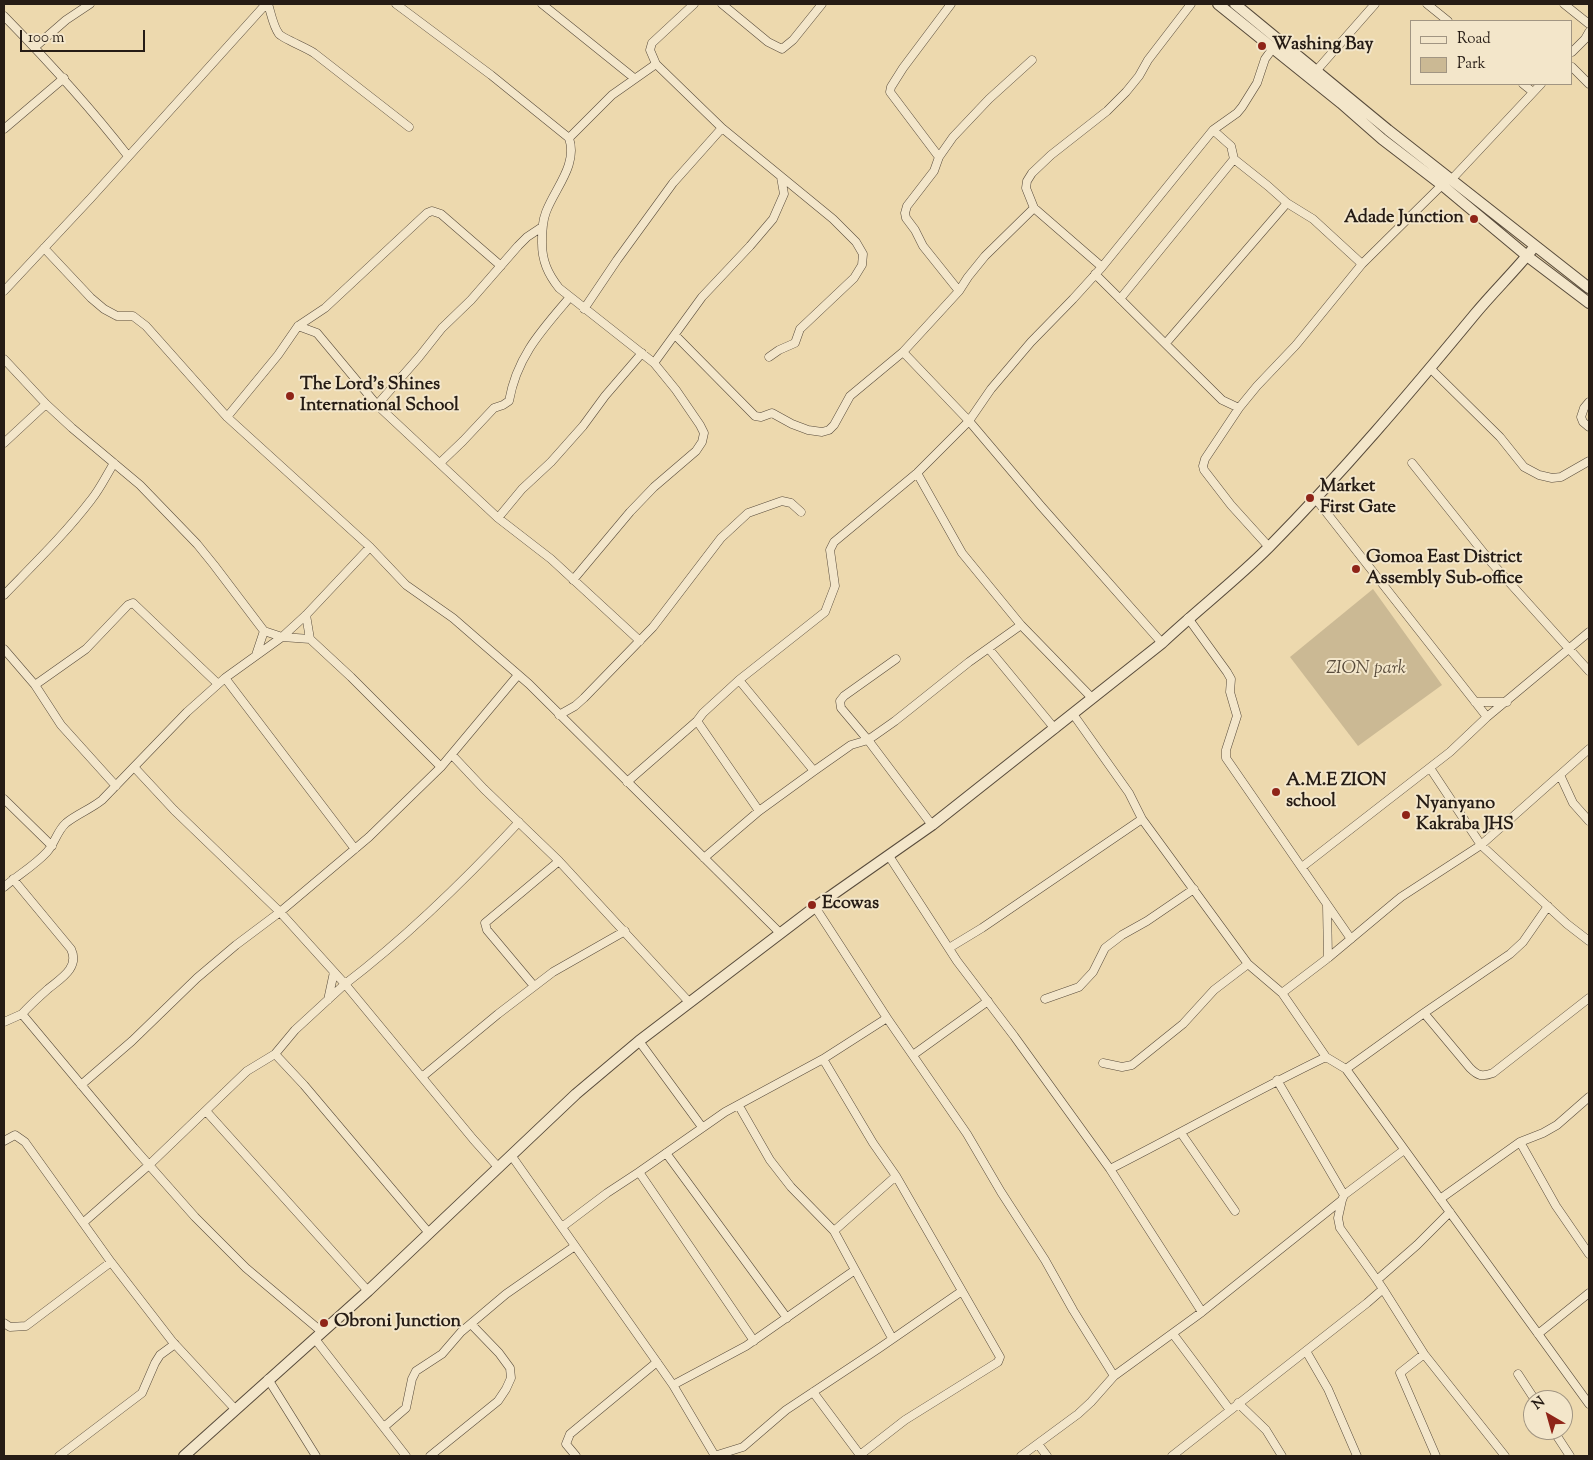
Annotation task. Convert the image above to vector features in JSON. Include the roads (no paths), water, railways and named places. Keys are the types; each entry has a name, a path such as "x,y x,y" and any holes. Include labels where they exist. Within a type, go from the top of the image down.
{"street":[{"path":"34,47 66,20 90,4"},
{"path":"4,291 267,4 275,28 282,38 297,43 314,53 409,127"},
{"path":"694,4 652,43 650,50 656,64 722,128 833,219 856,242 863,254 862,265 854,278 798,332 794,343 770,357"},
{"path":"722,4 768,42 782,49 793,40 822,4"},
{"path":"939,157 890,92 891,87 903,68 951,4"},
{"path":"1102,267 1034,208 1026,188 1027,181 1032,173 1051,155 1107,111 1126,92 1191,4"},
{"path":"1218,4 1382,138 1535,246 1589,288"},
{"path":"1235,4 1447,183 1527,256 1589,303"},
{"path":"1316,71 1375,4"},
{"path":"1427,4 1447,20"},
{"path":"1564,4 1589,24"},
{"path":"399,5 570,138 572,145 570,165 546,213 542,227 543,261 550,276 570,297 654,363 676,390 704,433 702,442 696,452 654,487 630,512 573,580"},
{"path":"547,5 634,78"},
{"path":"4,16 64,78 101,120 128,156"},
{"path":"1573,51 1589,32"},
{"path":"627,782 697,721 738,680 825,612 834,586 831,546 917,473 969,421 991,389 1031,342 1102,267 1213,130 1237,113 1242,107 1257,83 1265,59 1273,48"},
{"path":"959,291 923,246 906,218 905,212 907,206 934,171 939,157 972,115 1032,60"},
{"path":"570,138 612,95 656,64"},
{"path":"1573,68 1589,84"},
{"path":"4,129 64,78"},
{"path":"1525,85 1533,92"},
{"path":"1269,547 1231,505 1204,470 1205,459 1239,408 1296,345 1362,264 1447,183 1540,85"},
{"path":"584,309 673,183 722,128"},
{"path":"1213,130 1231,146 1234,159 1287,203 1313,219 1362,264"},
{"path":"1120,299 1234,159"},
{"path":"654,363 702,297 773,219 784,194 781,177"},
{"path":"784,194 797,191"},
{"path":"1166,343 1287,203"},
{"path":"675,335 755,416 761,417 772,413 808,430 822,432 829,430 834,425 850,396 904,352 959,291 986,256 1034,208"},
{"path":"227,418 278,355 298,326 325,308 426,212 432,211 441,214 502,266"},
{"path":"377,405 438,332 471,300 527,237 542,227"},
{"path":"184,1456 368,1291 576,1094 639,1041 815,907 932,825 1055,729 1162,643 1188,618 1215,598 1269,547 1379,429 1490,296 1535,246"},
{"path":"44,248 91,298 104,309 116,316 133,316 146,326 227,418 370,547 415,593 453,618 518,675 780,933"},
{"path":"1095,274 1222,400 1239,408"},
{"path":"440,463 464,441 494,408 503,405 509,400 514,376 524,357 534,341 570,297"},
{"path":"298,326 318,333 377,405 498,518 551,559 640,641"},
{"path":"904,352 969,421 1162,643"},
{"path":"498,518 583,426 605,396 642,353"},
{"path":"4,359 46,404 140,485 197,544 264,631 282,637 310,639"},
{"path":"1430,368 1500,437 1524,467 1539,475 1552,478 1561,477 1589,461"},
{"path":"1589,402 1580,417 1589,427"},
{"path":"4,443 46,404"},
{"path":"1412,463 1491,562 1589,671"},
{"path":"4,595 50,548 78,515 92,498 114,464"},
{"path":"917,473 962,553 1021,625 1092,698"},
{"path":"1315,498 1487,718"},
{"path":"560,715 584,698 640,641 722,538 748,513 782,501 791,503 801,512"},
{"path":"4,887 45,854 67,822 92,808 116,786 187,712 218,684 282,637 306,615 370,547"},
{"path":"35,685 80,654 128,605 134,603 218,684"},
{"path":"306,615 310,639 441,767"},
{"path":"1188,618 1231,679 1230,692 1237,716 1226,750 1226,758 1351,939"},
{"path":"704,858 759,811 851,745 868,740 896,721 970,662 1021,625"},
{"path":"256,655 264,631"},
{"path":"1302,866 1430,768 1589,632"},
{"path":"989,649 1055,729"},
{"path":"4,650 35,685 62,725 116,786"},
{"path":"896,659 844,696 840,701 841,708 868,740 932,825"},
{"path":"82,1085 138,1035 197,978 355,849 441,767 518,675"},
{"path":"225,678 355,849"},
{"path":"738,680 814,771"},
{"path":"1475,702 1506,702"},
{"path":"1073,714 1129,793 1142,818 1248,964 1282,993 1326,1057 1346,1070 1589,1404"},
{"path":"697,721 759,811"},
{"path":"1282,993 1328,958 1401,897 1481,844 1589,750"},
{"path":"452,755 484,789 559,861 625,930 689,1002"},
{"path":"134,767 174,810 280,912 345,984 472,1139 498,1167"},
{"path":"1430,768 1481,844 1567,924 1589,941"},
{"path":"1560,775 1573,803 1589,821"},
{"path":"4,799 52,846"},
{"path":"949,948 982,928 1142,818"},
{"path":"84,1222 149,1165 247,1072 275,1054 295,1030 345,984 390,949 474,870 519,822"},
{"path":"889,856 949,948 1110,1169 1202,1312"},
{"path":"534,986 487,930 485,924 559,861"},
{"path":"4,1022 22,1014 64,976 70,970 74,956 71,949 13,879"},
{"path":"1045,999 1079,987 1093,972 1105,948 1194,889"},
{"path":"1327,903 1328,958"},
{"path":"1346,1070 1510,954 1523,942 1548,906"},
{"path":"815,907 887,1018 967,1134 1001,1192 1045,1260 1072,1310 1114,1376"},
{"path":"422,1077 534,986 566,963 625,930"},
{"path":"1103,1063 1122,1067 1132,1065 1183,1024 1214,990 1248,964"},
{"path":"328,1000 334,972"},
{"path":"1424,1013 1476,1075 1483,1077 1493,1073 1589,998"},
{"path":"913,1055 988,1001"},
{"path":"22,1014 195,1217 318,1335 406,1456"},
{"path":"562,1227 607,1192 639,1172 724,1112 739,1106 823,1059 887,1018"},
{"path":"639,1041 702,1127"},
{"path":"275,1054 304,1085 430,1233"},
{"path":"1110,1169 1181,1133 1277,1080 1326,1057"},
{"path":"813,1392 860,1456 905,1420 998,1362 1000,1357 999,1351 896,1176 872,1143 823,1059"},
{"path":"1277,1080 1343,1198 1338,1218 1340,1228 1377,1280 1424,1354 1505,1456"},
{"path":"1440,1199 1520,1142 1543,1133 1556,1125 1589,1097"},
{"path":"739,1106 770,1160 790,1187 834,1231 892,1338"},
{"path":"206,1111 368,1291"},
{"path":"1181,1133 1235,1212"},
{"path":"4,1141 15,1135 25,1142 111,1262 175,1344 235,1409"},
{"path":"1520,1142 1556,1206 1589,1254"},
{"path":"1020,1456 1078,1414 1114,1376 1174,1334 1404,1150"},
{"path":"666,1153 787,1318"},
{"path":"511,1155 673,1385 714,1456 743,1446 786,1410 962,1291"},
{"path":"639,1172 754,1341"},
{"path":"834,1231 896,1176"},
{"path":"1377,1280 1417,1245 1450,1212"},
{"path":"384,1427 406,1408 412,1379 416,1371 442,1354 461,1332 506,1294 575,1246"},
{"path":"4,1323 10,1327 26,1326 111,1262"},
{"path":"673,1385 754,1341 855,1270"},
{"path":"1172,1456 1383,1289"},
{"path":"1538,1334 1589,1293"},
{"path":"430,1456 498,1401 511,1378 510,1368 499,1353 471,1324"},
{"path":"1174,1334 1230,1410"},
{"path":"59,1456 142,1393 160,1355 175,1344"},
{"path":"1306,1351 1328,1389 1357,1456"},
{"path":"1424,1354 1400,1373 1436,1456"},
{"path":"576,1456 566,1444 570,1434 657,1362"},
{"path":"1518,1374 1528,1390"},
{"path":"268,1379 316,1456"},
{"path":"1238,1403 1266,1430 1282,1456"},
{"path":"1560,1440 1570,1456"},
{"path":"1038,1444 1047,1456"}],"place":[{"name":"Washing Bay","path":"1262,46"},
{"name":"Adade Junction","path":"1474,219"},
{"name":"The Lord’s Shines International School","path":"290,396"},
{"name":"Market First Gate","path":"1310,498"},
{"name":"Gomoa East District Assembly Sub-office","path":"1356,569"},
{"name":"A.M.E ZION school","path":"1276,792"},
{"name":"Nyanyano Kakraba JHS","path":"1406,815"},
{"name":"Ecowas","path":"812,905"},
{"name":"Obroni Junction","path":"324,1323"}],"park label":[{"name":"ZION park","path":"1366,670"}]}
